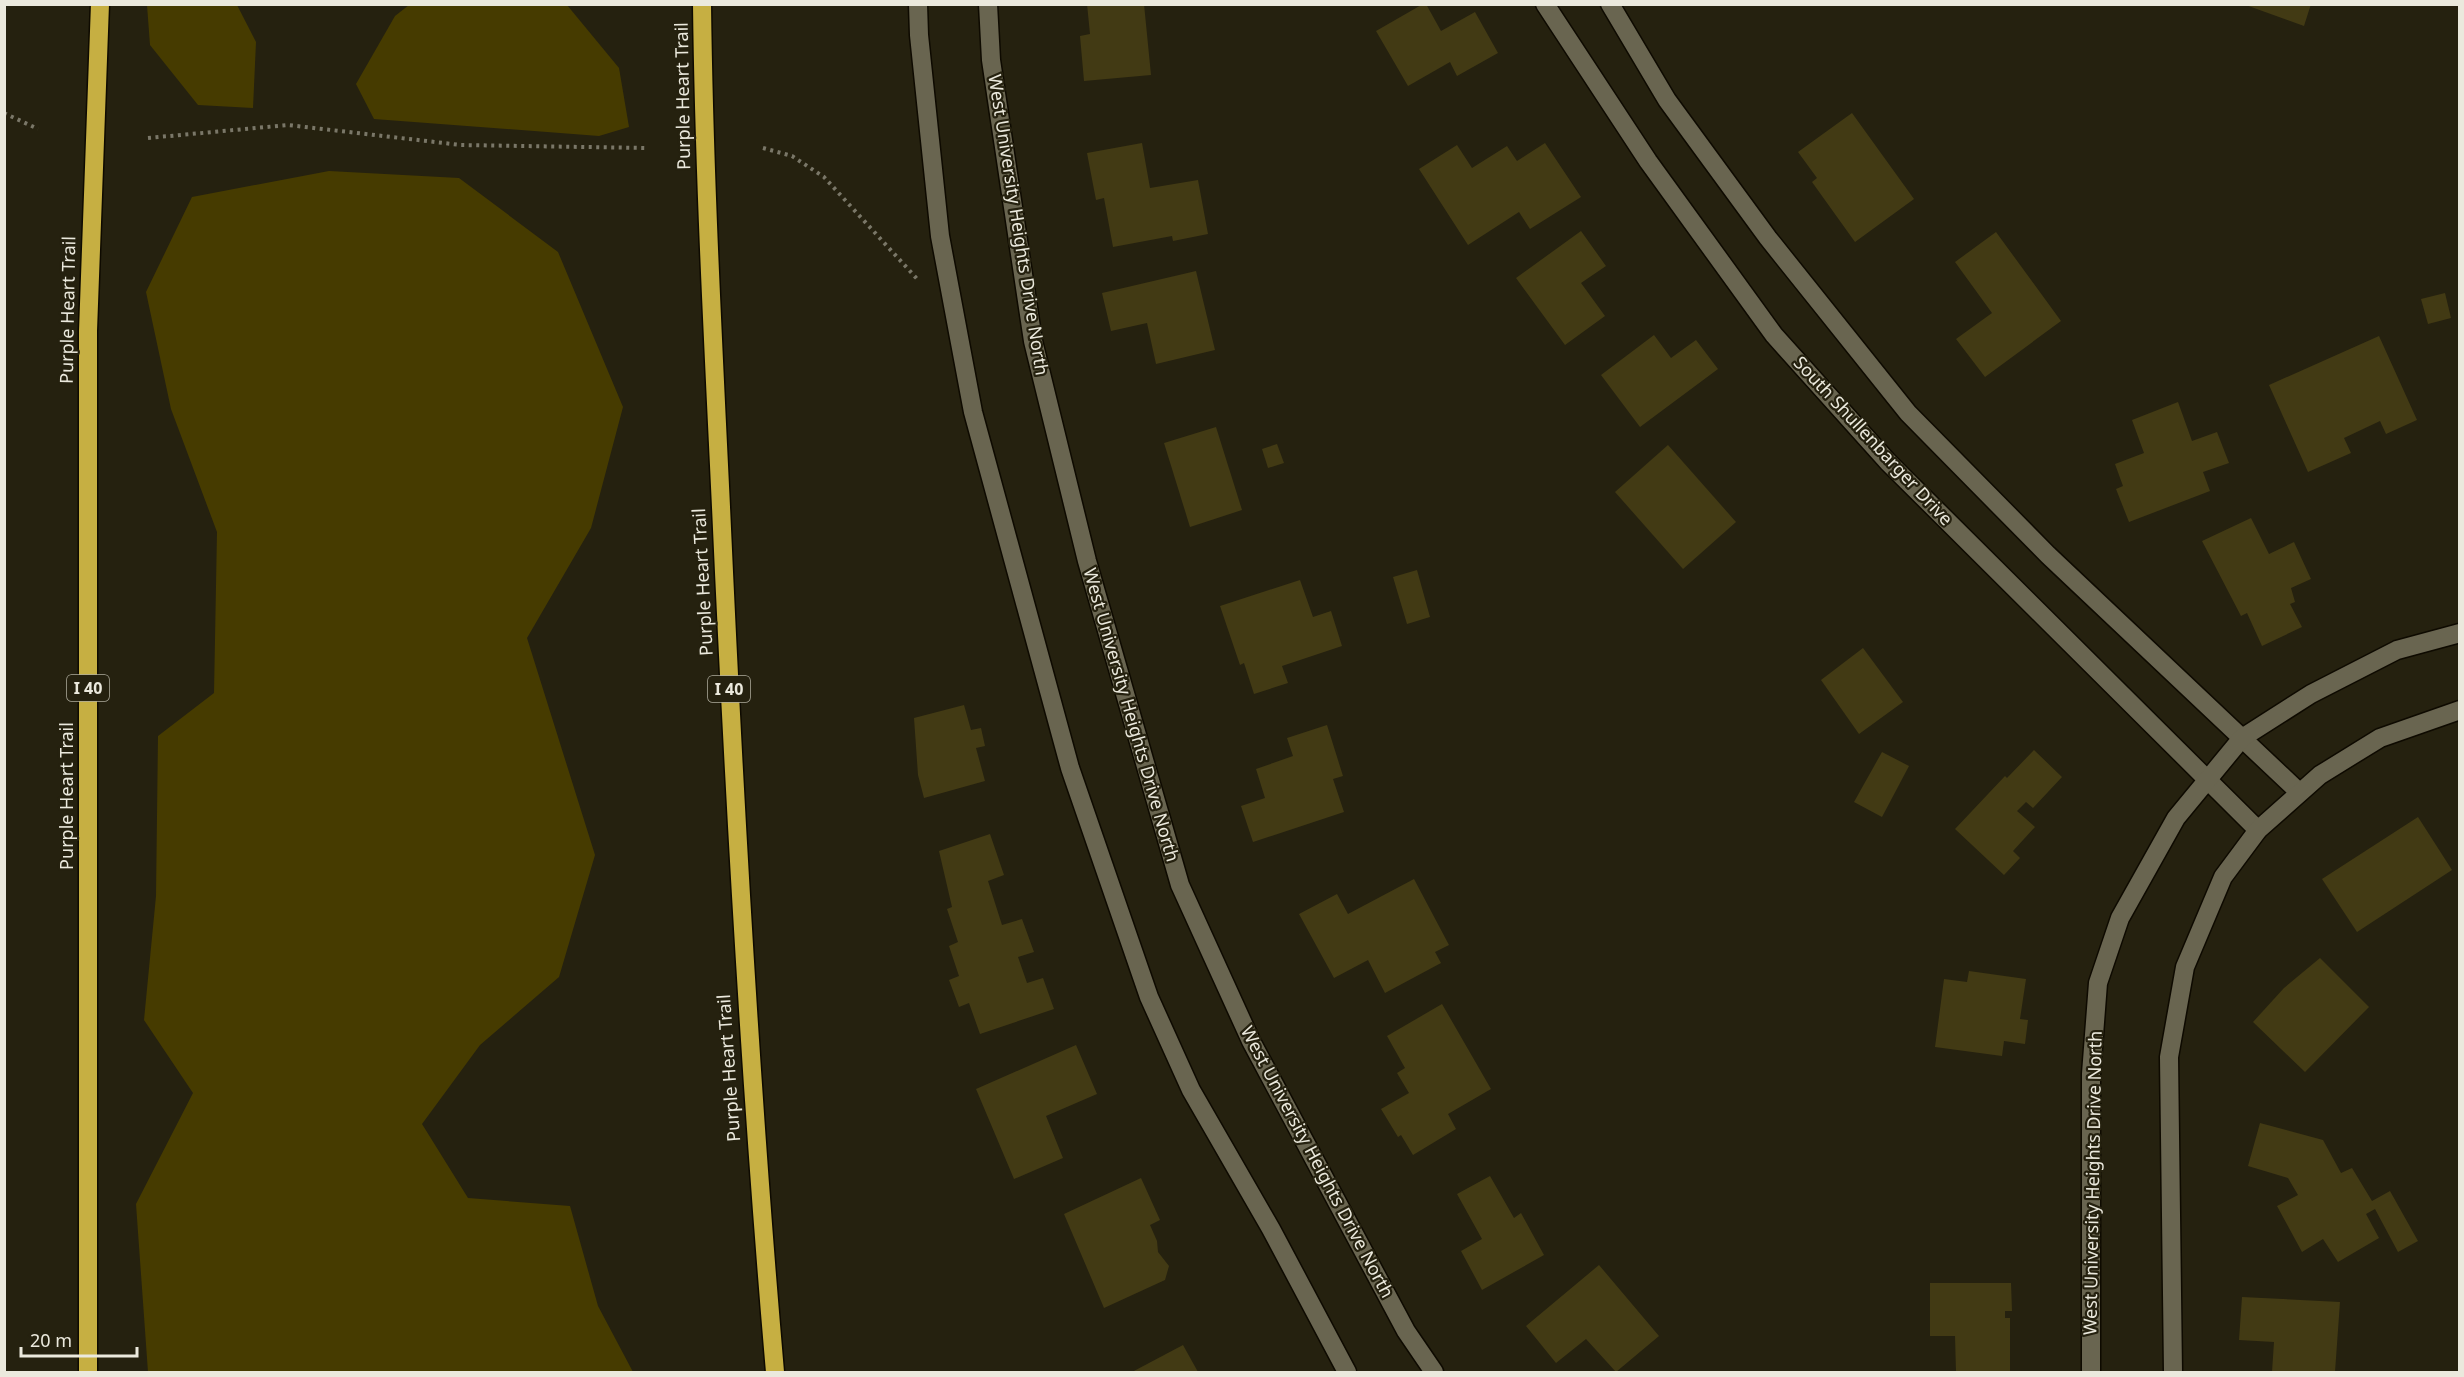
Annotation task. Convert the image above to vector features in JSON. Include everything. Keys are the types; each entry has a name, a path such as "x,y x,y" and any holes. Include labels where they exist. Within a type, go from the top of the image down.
{"highway":[{"name":"Purple Heart Trail","path":"88,1372 88,332 100,4"},
{"name":"Purple Heart Trail","path":"702,4 704,138 733,782 754,1134 775,1372"}],"street":[{"path":"918,4 918,35 939,224 973,412 1070,768 1149,997 1191,1090 1271,1229 1347,1372"},
{"name":"West University Heights Drive North","path":"988,4 990,60 1033,341 1087,561 1180,885 1251,1041 1401,1322 1434,1372"},
{"name":"South Shullenbarger Drive","path":"1545,4 1648,161 1774,335 1888,462 2206,781 2258,830"},
{"path":"1610,4 1668,100 1768,238 1908,413 2048,555 2299,792"},
{"name":"West University Heights Drive North","path":"2091,1372 2091,1074 2098,983 2120,918 2176,818 2242,738 2311,694 2397,650 2460,633"},
{"path":"2173,1372 2169,1058 2185,967 2223,877 2258,830 2320,775 2380,738 2460,710"}],"path":[{"path":"4,113 38,129"},
{"path":"148,138 288,125 461,145 646,148"},
{"path":"763,148 792,156 824,177 916,281 949,282"}],"shaded area":[{"path":"147,5 237,5 256,42 253,108 198,105 150,45"},
{"path":"409,5 567,5 619,68 629,127 599,136 374,119 356,84 395,16"},
{"path":"329,171 459,178 558,252 623,407 591,528 527,638 595,855 559,977 480,1045 422,1124 468,1198 570,1206 598,1306 633,1372 148,1372 136,1204 193,1093 144,1020 156,896 158,736 214,693 217,532 171,409 146,292 192,197"}],"building":[{"path":"1087,4 1144,4 1151,75 1084,81 1080,36 1090,34"},
{"path":"1426,4 1441,31 1475,12 1498,53 1457,76 1450,62 1408,86 1376,31"},
{"path":"2243,4 2311,4 2304,26"},
{"path":"1852,113 1914,199 1855,242 1812,182 1817,178 1798,152"},
{"path":"1142,143 1150,188 1198,180 1208,234 1173,241 1172,236 1113,247 1104,198 1096,200 1087,153"},
{"path":"1545,143 1581,197 1530,229 1519,212 1468,245 1419,169 1457,145 1472,168 1507,146 1517,161"},
{"path":"1581,231 1606,266 1581,283 1605,316 1565,345 1516,278"},
{"path":"1996,232 2061,321 1985,377 1956,339 1992,313 1955,262"},
{"path":"1196,271 1215,350 1156,364 1147,323 1111,331 1102,293"},
{"path":"2445,293 2451,318 2428,324 2421,299"},
{"path":"1654,335 1671,358 1696,340 1718,369 1640,427 1601,375"},
{"path":"2379,336 2417,420 2386,434 2380,421 2344,438 2351,453 2308,472 2269,385"},
{"path":"2178,402 2192,441 2217,432 2229,463 2203,472 2210,491 2129,522 2116,489 2123,486 2115,464 2144,453 2132,420"},
{"path":"1216,427 1242,510 1190,527 1164,443"},
{"path":"1277,444 1284,463 1268,468 1262,449"},
{"path":"1668,445 1736,522 1683,569 1615,492"},
{"path":"2251,518 2269,554 2294,542 2311,579 2291,588 2295,602 2290,604 2302,627 2262,646 2247,613 2241,616 2202,541"},
{"path":"1417,570 1430,617 1407,624 1393,577"},
{"path":"1300,580 1313,617 1331,611 1342,646 1282,666 1288,683 1254,694 1244,663 1240,665 1220,606"},
{"path":"1863,648 1903,702 1859,734 1821,680"},
{"path":"964,705 971,730 981,728 985,746 976,748 985,781 924,798 918,775 914,718"},
{"path":"1327,725 1343,776 1333,779 1344,812 1253,842 1241,806 1265,798 1256,769 1293,756 1287,738"},
{"path":"2034,750 2062,777 2033,808 2026,802 2017,811 2035,827 2013,851 2020,858 2004,875 1955,829 2005,776 2007,778"},
{"path":"1882,752 1909,766 1882,817 1854,802"},
{"path":"2418,817 2452,870 2357,932 2322,879"},
{"path":"990,834 1004,875 988,881 1002,925 1022,919 1034,952 1018,957 1027,983 1043,978 1054,1009 980,1034 969,1003 959,1007 949,980 959,976 949,946 958,942 947,909 952,907 939,851"},
{"path":"1414,879 1449,945 1435,952 1441,963 1385,993 1368,960 1334,978 1299,914 1337,894 1348,914"},
{"path":"2320,958 2369,1007 2305,1072 2253,1022 2284,988"},
{"path":"1969,971 2026,979 2020,1019 2028,1020 2025,1044 2004,1041 2002,1056 1935,1047 1944,979 1967,982"},
{"path":"1442,1004 1491,1089 1448,1114 1456,1129 1413,1155 1401,1135 1398,1137 1381,1109 1409,1093 1397,1073 1405,1068 1387,1036"},
{"path":"1076,1045 1097,1094 1046,1116 1063,1158 1014,1179 976,1089"},
{"path":"2260,1123 2323,1140 2341,1173 2352,1168 2372,1201 2390,1191 2418,1241 2398,1252 2375,1209 2366,1214 2379,1238 2338,1262 2323,1239 2302,1252 2277,1206 2298,1195 2288,1178 2248,1166"},
{"path":"1490,1176 1514,1218 1521,1213 1544,1255 1482,1290 1461,1251 1482,1239 1457,1194"},
{"path":"1141,1178 1160,1220 1150,1225 1157,1241 1158,1252 1169,1266 1165,1280 1104,1308 1064,1214"},
{"path":"1599,1265 1659,1336 1616,1372 1586,1339 1556,1363 1526,1326"},
{"path":"1930,1283 2011,1283 2012,1311 2005,1311 2005,1318 2010,1318 2010,1372 1956,1372 1955,1336 1930,1336"},
{"path":"2242,1297 2340,1302 2335,1372 2272,1372 2274,1342 2239,1340"},
{"path":"1183,1345 1198,1372 1132,1372"}]}
